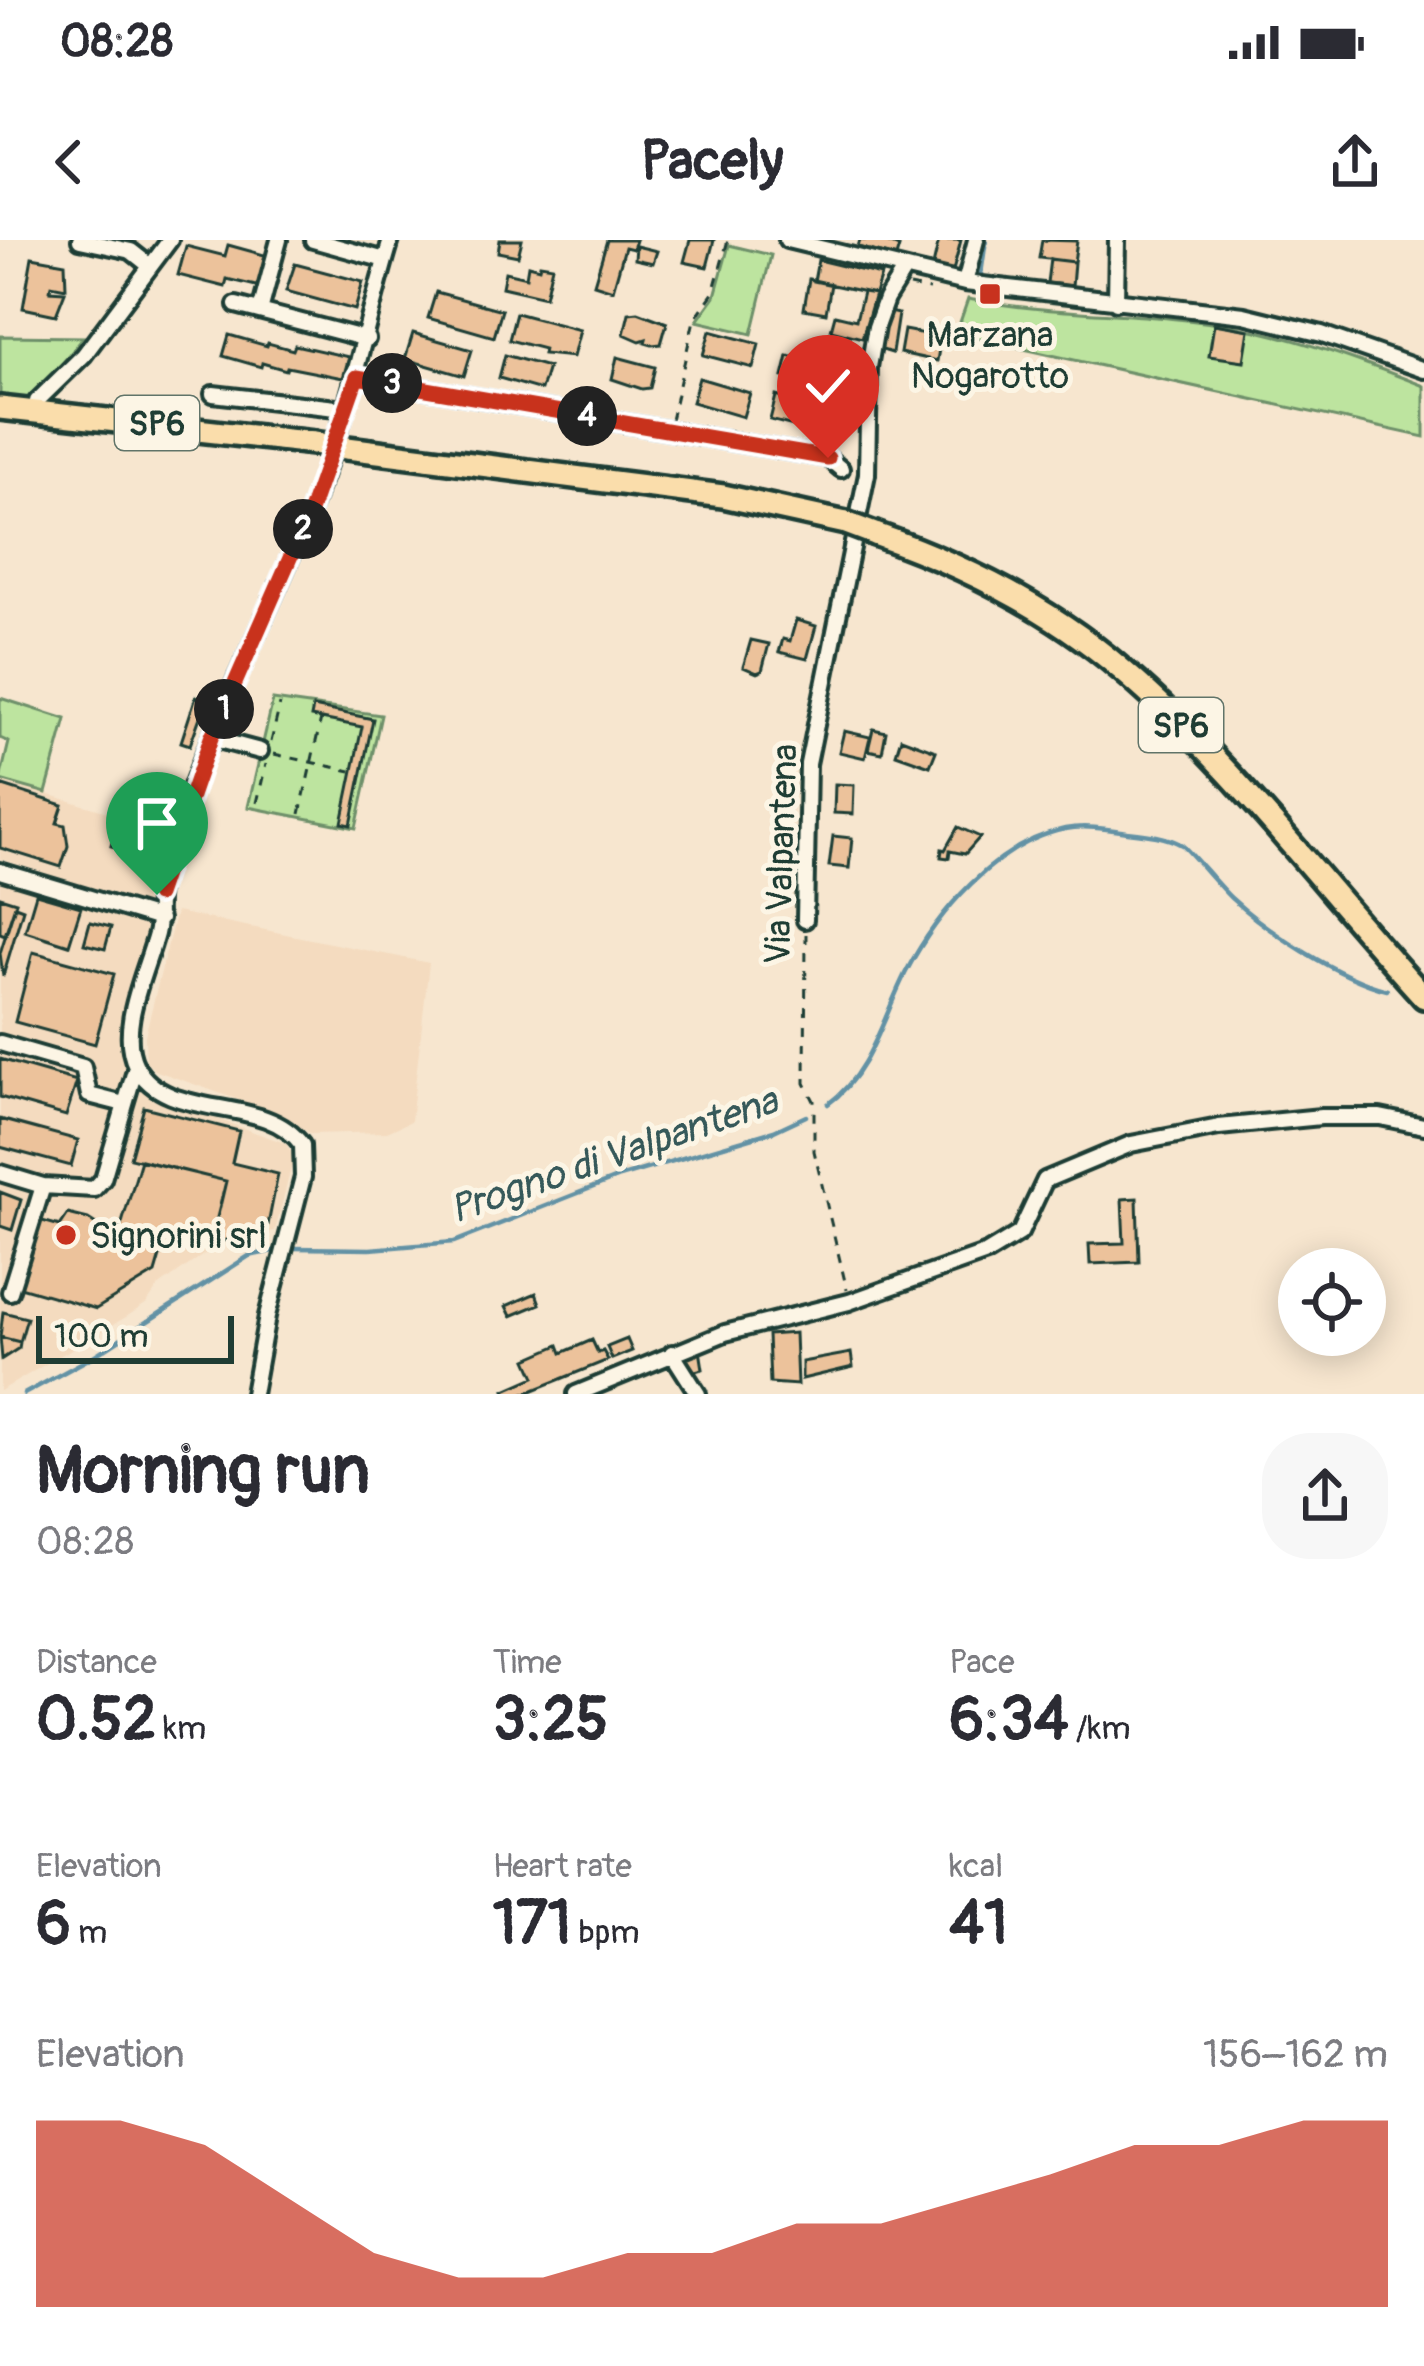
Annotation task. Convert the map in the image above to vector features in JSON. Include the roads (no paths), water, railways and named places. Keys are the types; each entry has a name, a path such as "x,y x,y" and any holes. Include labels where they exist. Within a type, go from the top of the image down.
{"highway":[{"name":"SP6","path":"0,408 723,496 846,523 934,554 1051,618 1118,666 1186,730 1424,997"}],"street":[{"path":"80,240 131,251 150,266"},
{"path":"38,401 84,355 170,240"},
{"path":"260,311 279,240"},
{"path":"313,240 385,260"},
{"path":"253,1394 267,1316 303,1177 302,1145 279,1123 163,1092 136,1066 130,1052 130,1030 160,919 157,895 211,738 308,517 357,377 391,240"},
{"path":"788,240 900,276 1244,315 1322,334 1424,370"},
{"path":"965,284 976,240"},
{"path":"1116,302 1117,240"},
{"name":"Via Valpantena","path":"806,920 808,764 868,474 869,367 876,327 900,276"},
{"path":"236,305 367,339"},
{"path":"357,377 828,458 842,469"},
{"path":"213,394 345,409"},
{"path":"211,738 260,752"},
{"path":"0,871 160,919"},
{"path":"0,1043 83,1067 89,1095 124,1104"},
{"path":"0,1173 43,1186 94,1189 103,1179 136,1066"},
{"path":"575,1394 725,1334 849,1302 987,1253 1020,1233 1045,1180 1131,1144 1219,1127 1321,1117 1380,1117 1424,1126"},
{"path":"10,1292 43,1186"},
{"path":"672,1353 698,1394"}],"waterway":[{"path":"980,281 986,240"},
{"name":"Progno di Valpantena","path":"828,1104 865,1061 906,972 952,905 1015,849 1065,829 1142,834 1182,845 1231,898 1264,925 1326,965 1387,990"},
{"name":"Progno di Valpantena","path":"293,1248 370,1249 454,1242 619,1177 774,1131 806,1116"},
{"name":"Progno di Valpantena","path":"24,1394 92,1357 249,1256 277,1250"}],"place":[{"name":"Marzana Nogarotto","path":"990,294"},
{"name":"Signorini srl","path":"66,1235"}]}
